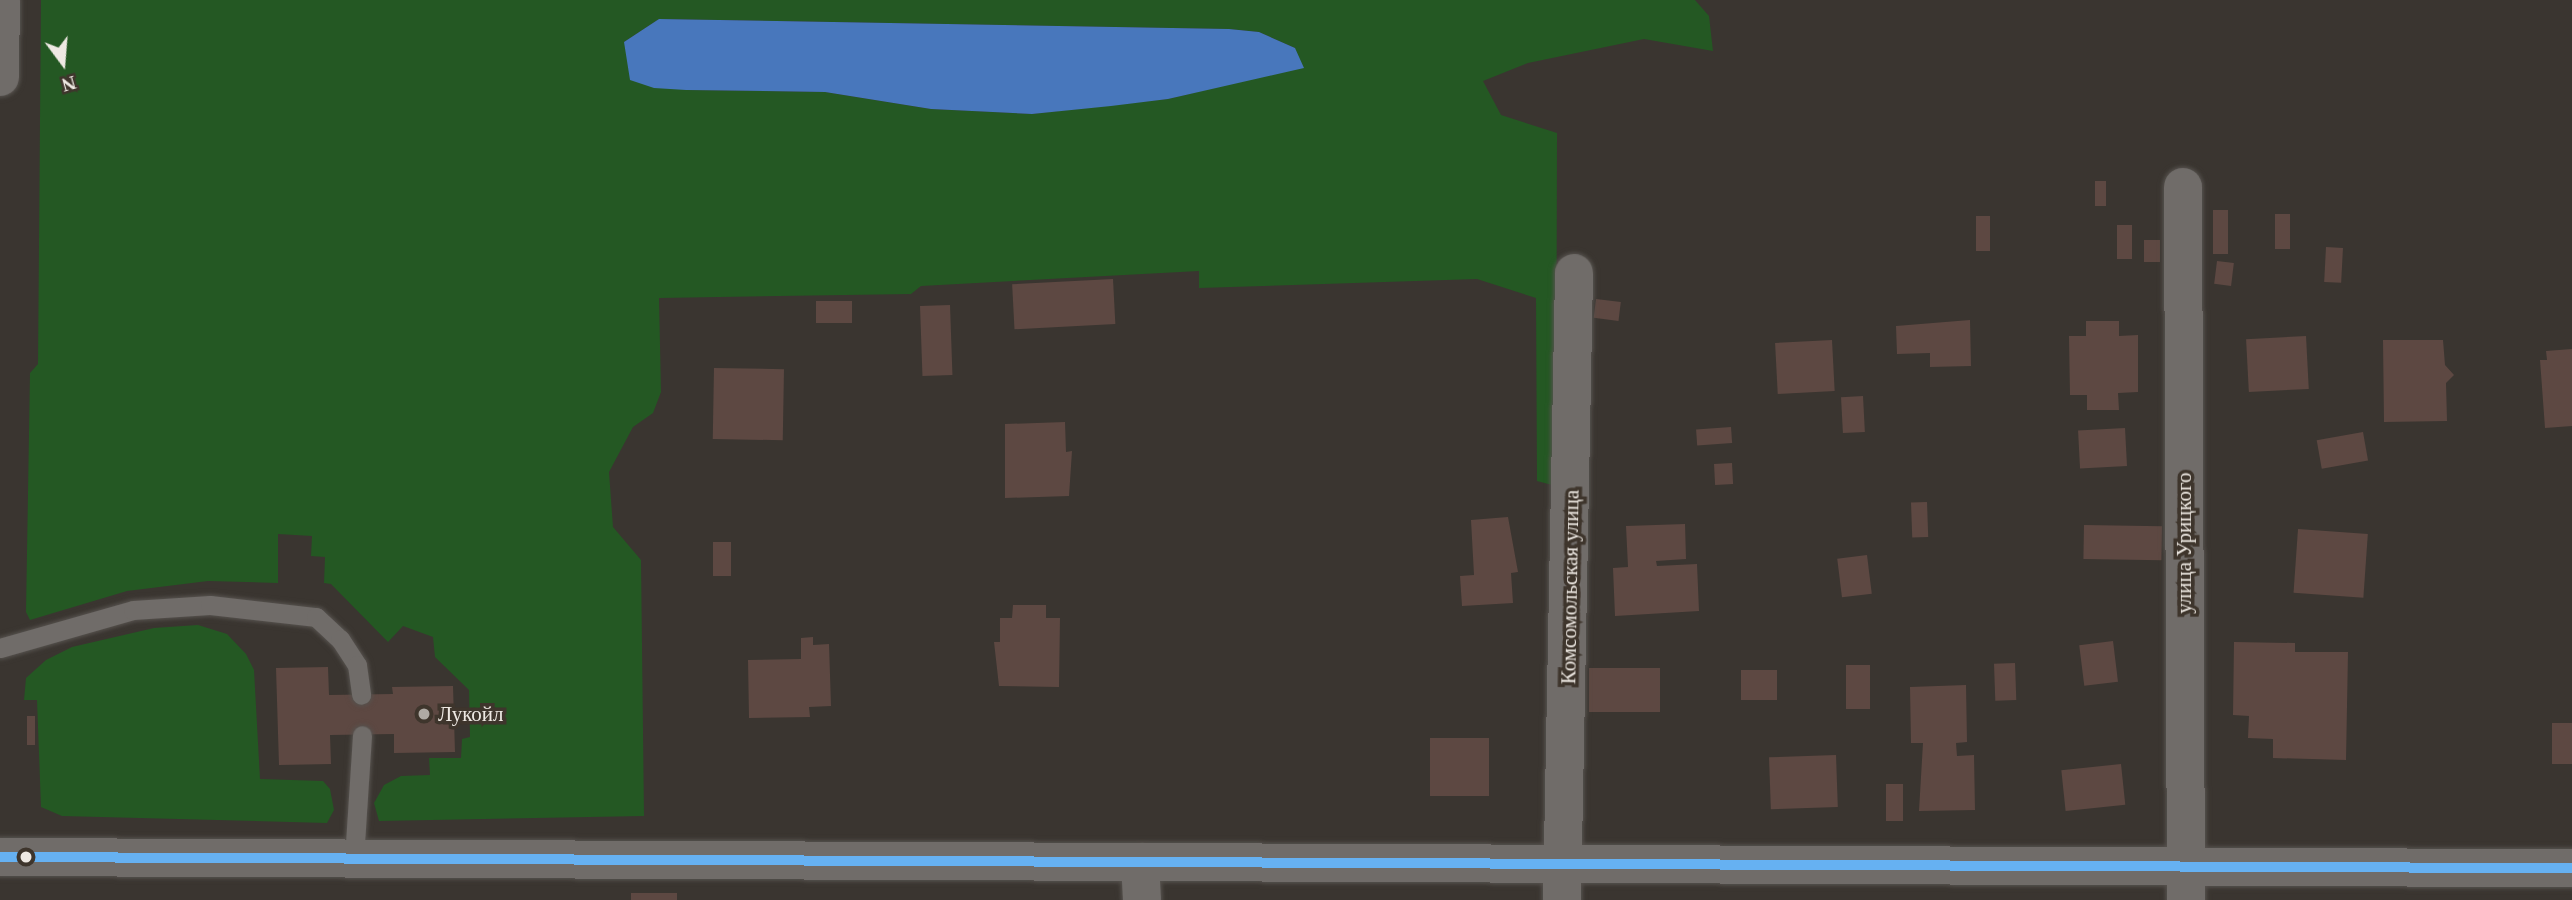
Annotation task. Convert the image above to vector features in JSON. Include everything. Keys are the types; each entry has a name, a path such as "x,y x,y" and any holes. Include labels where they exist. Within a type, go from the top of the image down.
{"street":[{"path":"0,77 1,0"},
{"name":"улица Урицкого","path":"2183,187 2186,883"},
{"name":"Комсомольская улица","path":"1562,883 1574,273"},
{"path":"0,857 1140,862 1562,883 2186,883 2572,869"},
{"path":"1140,862 1142,900"}],"lane":[{"path":"0,648 133,610 210,605 316,617 340,639 357,665 361,695"},
{"path":"354,859 362,734"}],"green space":[{"path":"41,0 1695,0 1709,16 1713,51 1644,39 1528,63 1483,81 1501,115 1557,133 1556,486 1537,481 1536,298 1477,279 1199,288 1199,271 921,286 911,294 659,298 661,392 653,413 633,427 609,472 613,527 641,560 644,816 379,821 374,803 384,785 401,776 430,775 429,758 461,758 462,739 470,737 469,690 435,657 433,637 403,626 388,642 331,584 324,583 325,557 311,556 312,536 278,534 278,583 208,581 127,591 30,620 26,612 30,373 38,364","holes":["659,19 1229,29 1259,32 1295,48 1226,85 1168,99 1032,114 931,109 825,92 686,90 624,42"]},
{"path":"198,625 227,634 246,654 254,670 260,779 323,781 330,789 334,810 327,823 62,816 41,807 37,700 24,700 26,678 46,660 72,647 154,628"}],"water":[{"path":"659,19 1229,29 1259,32 1295,48 1304,68 1168,99 1032,114 931,109 825,92 654,88 630,80 624,42"}],"building":[{"path":"2095,181 2106,181 2106,206 2095,206"},
{"path":"2213,210 2228,210 2228,254 2213,254"},
{"path":"2275,214 2290,214 2290,249 2275,249"},
{"path":"1976,216 1990,216 1990,251 1976,251"},
{"path":"2117,225 2132,225 2132,259 2117,259"},
{"path":"2144,240 2160,240 2160,262 2144,262"},
{"path":"2326,247 2343,248 2341,283 2324,282"},
{"path":"2217,261 2234,263 2231,286 2214,284"},
{"path":"1113,279 1115,324 1014,329 1012,284"},
{"path":"1596,299 1621,302 1618,321 1594,318"},
{"path":"816,301 852,301 852,323 816,323"},
{"path":"950,305 952,375 922,376 920,306"},
{"path":"1970,320 1971,366 1930,367 1930,353 1897,354 1896,326"},
{"path":"2086,321 2119,321 2119,336 2138,335 2138,392 2118,393 2119,410 2087,410 2087,395 2070,395 2069,336 2086,336"},
{"path":"2306,336 2309,389 2249,392 2246,339"},
{"path":"1832,340 1835,391 1778,394 1775,343"},
{"path":"2383,340 2443,340 2445,365 2454,375 2446,383 2447,421 2384,422"},
{"path":"2572,349 2572,426 2545,428 2540,360 2547,360 2546,351"},
{"path":"714,368 784,369 783,440 713,439"},
{"path":"1863,396 1865,432 1843,433 1841,397"},
{"path":"1065,422 1066,452 1072,451 1069,496 1005,498 1005,424"},
{"path":"1731,427 1732,443 1697,445 1696,429"},
{"path":"2125,428 2127,466 2080,468 2078,430"},
{"path":"2363,432 2368,461 2322,469 2317,440"},
{"path":"1732,463 1733,484 1715,485 1714,464"},
{"path":"1927,502 1928,537 1912,538 1911,503"},
{"path":"1508,517 1518,572 1511,573 1513,603 1462,606 1460,576 1474,575 1471,520"},
{"path":"1685,524 1686,559 1656,561 1657,566 1697,564 1699,611 1615,616 1613,568 1628,567 1626,526"},
{"path":"2084,525 2162,526 2161,560 2083,559"},
{"path":"2298,529 2368,534 2363,598 2294,593"},
{"path":"713,542 731,542 731,576 713,576"},
{"path":"1867,555 1872,594 1842,597 1837,559"},
{"path":"1013,605 1046,605 1046,618 1060,618 1059,687 999,686 994,642 1000,642 1000,618 1012,618"},
{"path":"813,637 813,645 829,644 831,706 809,707 810,717 749,718 748,660 801,659 801,638"},
{"path":"2113,641 2118,682 2084,686 2079,645"},
{"path":"2234,642 2295,643 2295,652 2348,652 2346,760 2273,758 2273,739 2248,738 2249,716 2233,715"},
{"path":"2015,663 2016,700 1995,701 1994,664"},
{"path":"1846,665 1870,665 1870,709 1846,709"},
{"path":"328,667 329,695 393,694 392,687 453,686 455,752 394,753 394,734 330,735 331,764 279,765 276,668"},
{"path":"1589,668 1660,668 1660,712 1589,712"},
{"path":"1741,670 1777,670 1777,700 1741,700"},
{"path":"1966,685 1967,742 1956,743 1957,756 1974,755 1975,810 1919,811 1923,743 1911,743 1910,687"},
{"path":"27,716 35,716 35,745 27,745"},
{"path":"2552,723 2572,723 2572,764 2552,764"},
{"path":"1430,738 1489,738 1489,796 1430,796"},
{"path":"1836,755 1838,807 1771,809 1769,757"},
{"path":"2121,764 2125,805 2066,811 2061,770"},
{"path":"1886,784 1903,784 1903,821 1886,821"},
{"path":"631,893 677,893 677,900 631,900"}],"transit line":[{"path":"0,857 2572,868"}],"place":[{"name":"Лукойл","path":"424,714"}]}
